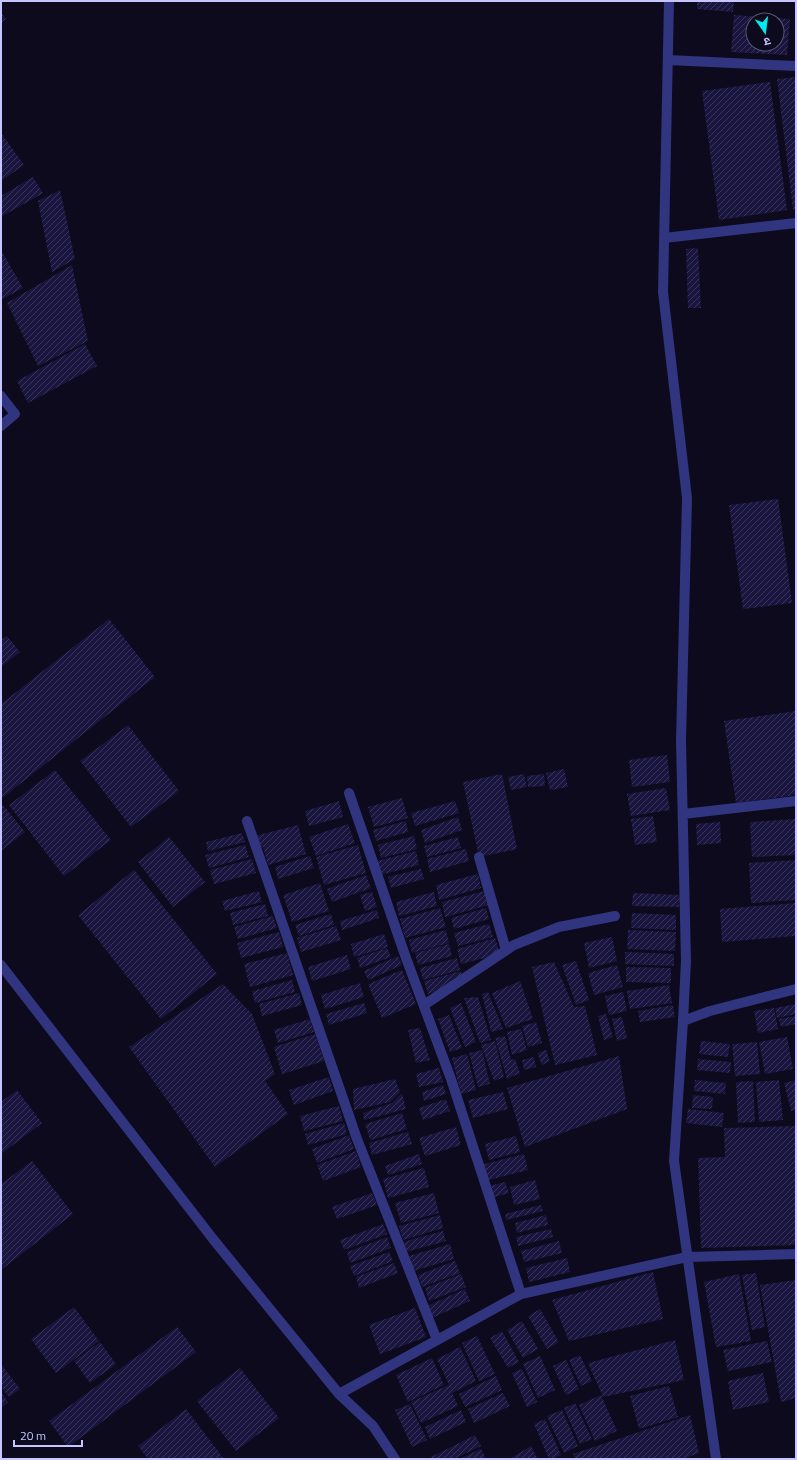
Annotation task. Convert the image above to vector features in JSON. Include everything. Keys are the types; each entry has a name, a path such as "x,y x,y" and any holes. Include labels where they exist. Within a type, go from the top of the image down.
{"street":[{"path":"669,1 663,292 687,498 681,741 686,962 674,1161 716,1459"},
{"path":"668,60 796,66"},
{"path":"664,238 796,223"},
{"path":"1,396 16,414 1,426"},
{"path":"348,793 451,1078 521,1294"},
{"path":"683,814 796,801"},
{"path":"247,821 357,1139 436,1340"},
{"path":"479,857 506,950"},
{"path":"424,1005 514,944 559,928 615,916"},
{"path":"1,965 208,1233 340,1394 373,1426 395,1459"},
{"path":"683,1020 796,989"},
{"path":"340,1394 521,1294 687,1257 796,1254"}],"building":[{"path":"697,1 734,1 733,12 697,9"},
{"path":"1,12 6,19 1,23"},
{"path":"734,15 745,16 745,52 785,52 785,19 790,19 787,55 731,52"},
{"path":"796,77 796,209 793,210 777,79"},
{"path":"770,82 787,210 719,220 702,91"},
{"path":"1,133 24,165 1,181"},
{"path":"33,177 43,193 1,217 1,196"},
{"path":"60,190 75,259 52,272 38,201"},
{"path":"698,248 701,308 688,308 686,249"},
{"path":"1,250 23,288 1,300"},
{"path":"72,265 88,341 38,366 7,303"},
{"path":"85,344 97,366 28,403 17,381"},
{"path":"778,499 792,603 743,609 729,505"},
{"path":"109,619 155,677 1,799 1,704"},
{"path":"7,636 20,652 1,667 1,640"},
{"path":"796,711 796,795 736,803 724,721"},
{"path":"128,725 179,791 131,827 80,761"},
{"path":"667,755 670,782 632,787 629,760"},
{"path":"564,769 568,787 550,790 546,773"},
{"path":"55,770 111,840 64,876 9,805"},
{"path":"502,774 517,849 479,857 463,782"},
{"path":"524,774 527,787 511,790 508,777"},
{"path":"544,774 545,786 528,787 527,776"},
{"path":"666,788 670,810 631,816 627,794"},
{"path":"402,798 408,818 374,827 368,807"},
{"path":"339,801 343,817 309,826 305,811"},
{"path":"455,801 459,813 415,826 411,813"},
{"path":"3,805 25,832 1,851 1,807"},
{"path":"653,816 657,842 635,845 631,819"},
{"path":"458,817 462,830 425,843 421,830"},
{"path":"796,819 796,855 752,857 750,822"},
{"path":"406,821 408,832 376,841 373,830"},
{"path":"720,822 721,843 697,845 696,824"},
{"path":"348,824 355,843 316,856 309,837"},
{"path":"298,825 306,854 268,865 263,847 258,848 255,836"},
{"path":"242,833 245,842 208,851 206,842"},
{"path":"414,836 417,849 381,858 378,845"},
{"path":"169,837 205,882 173,907 138,862"},
{"path":"458,837 461,848 427,857 424,846"},
{"path":"245,845 249,857 209,868 205,855"},
{"path":"358,845 366,873 324,885 316,857"},
{"path":"466,849 469,861 430,872 427,859"},
{"path":"416,851 419,865 380,875 377,861"},
{"path":"310,856 314,868 278,879 275,867"},
{"path":"252,859 256,873 214,884 210,870"},
{"path":"796,860 796,900 751,903 749,863"},
{"path":"421,869 424,879 391,888 388,877"},
{"path":"134,870 217,974 161,1019 78,915"},
{"path":"478,874 481,888 439,900 436,885"},
{"path":"366,875 371,888 332,902 327,889"},
{"path":"320,883 329,911 292,922 283,895"},
{"path":"259,891 262,902 225,911 222,901"},
{"path":"485,891 489,905 445,917 442,902"},
{"path":"372,892 377,907 365,911 360,895"},
{"path":"434,892 437,906 399,916 396,902"},
{"path":"633,893 680,895 679,907 632,906"},
{"path":"796,903 796,936 722,942 720,909"},
{"path":"265,904 268,916 233,925 230,913"},
{"path":"440,908 446,927 405,938 400,919"},
{"path":"486,908 489,919 454,929 451,918"},
{"path":"377,910 379,918 342,930 340,921"},
{"path":"632,913 676,915 676,930 631,928"},
{"path":"331,914 334,925 299,936 295,925"},
{"path":"273,916 277,928 238,939 234,927"},
{"path":"489,924 493,937 458,946 454,933"},
{"path":"336,926 341,940 301,952 297,938"},
{"path":"446,930 449,943 412,953 409,940"},
{"path":"628,930 676,932 675,951 627,949"},
{"path":"279,932 283,947 241,958 237,943"},
{"path":"384,934 388,947 354,957 351,944"},
{"path":"612,937 617,961 589,968 584,943"},
{"path":"495,938 500,954 461,964 457,949"},
{"path":"449,944 452,956 418,965 415,953"},
{"path":"387,948 391,957 360,968 357,958"},
{"path":"625,952 674,954 674,966 625,964"},
{"path":"287,953 293,975 250,987 244,964"},
{"path":"347,955 351,969 312,981 308,967"},
{"path":"398,956 402,965 368,980 364,971"},
{"path":"457,958 460,970 423,980 420,968"},
{"path":"576,961 589,1000 576,1005 562,965"},
{"path":"554,962 574,1007 585,1006 597,1055 555,1065 532,967"},
{"path":"617,965 623,987 594,995 588,973"},
{"path":"626,967 671,968 671,983 626,982"},
{"path":"402,970 416,1004 382,1018 368,984"},
{"path":"461,971 464,984 428,994 424,981"},
{"path":"292,980 295,992 255,1003 252,991"},
{"path":"520,981 533,1019 506,1028 492,993"},
{"path":"360,983 364,997 325,1009 321,995"},
{"path":"223,984 252,1014 275,1074 265,1081 288,1114 215,1167 129,1047"},
{"path":"669,985 672,1003 630,1009 627,991"},
{"path":"488,992 503,1029 491,1032 482,994"},
{"path":"623,992 627,1011 609,1015 605,996"},
{"path":"299,993 302,1005 262,1016 259,1004"},
{"path":"478,997 491,1040 480,1043 464,998"},
{"path":"364,1003 367,1013 329,1025 326,1014"},
{"path":"461,1003 476,1042 465,1047 450,1008"},
{"path":"796,1004 796,1014 777,1018 775,1008"},
{"path":"673,1005 675,1017 640,1022 638,1011"},
{"path":"774,1008 778,1029 758,1033 754,1011"},
{"path":"606,1014 613,1037 604,1040 598,1016"},
{"path":"449,1015 462,1048 450,1052 438,1019"},
{"path":"796,1016 796,1024 781,1027 779,1019"},
{"path":"622,1017 627,1038 617,1041 612,1019"},
{"path":"310,1019 314,1032 278,1043 274,1030"},
{"path":"536,1022 542,1043 528,1047 522,1026"},
{"path":"420,1028 430,1060 416,1063 408,1030"},
{"path":"521,1029 527,1050 512,1055 507,1032"},
{"path":"315,1034 324,1061 282,1074 274,1047"},
{"path":"505,1036 511,1060 515,1059 520,1073 507,1079 495,1038"},
{"path":"787,1037 793,1069 765,1074 759,1042"},
{"path":"495,1041 504,1077 494,1081 481,1045"},
{"path":"701,1041 730,1044 728,1057 699,1054"},
{"path":"757,1042 760,1074 735,1076 732,1044"},
{"path":"482,1050 490,1084 478,1087 469,1053"},
{"path":"546,1050 550,1061 542,1065 537,1053"},
{"path":"467,1054 476,1090 461,1094 452,1058"},
{"path":"619,1056 627,1109 525,1147 507,1088"},
{"path":"534,1057 536,1067 524,1070 522,1060"},
{"path":"698,1059 731,1062 730,1073 697,1070"},
{"path":"439,1068 443,1082 419,1087 416,1074"},
{"path":"329,1077 333,1091 294,1105 289,1090"},
{"path":"395,1079 400,1092 390,1102 354,1110 353,1089"},
{"path":"695,1080 726,1083 725,1094 694,1091"},
{"path":"779,1080 783,1120 759,1122 756,1082"},
{"path":"796,1080 796,1110 791,1111 784,1083"},
{"path":"753,1081 755,1122 738,1123 736,1082"},
{"path":"443,1085 446,1094 424,1101 422,1092"},
{"path":"17,1090 42,1123 1,1154 1,1102"},
{"path":"503,1092 508,1109 473,1118 468,1100"},
{"path":"402,1093 406,1109 364,1120 363,1113 392,1103"},
{"path":"693,1095 713,1097 712,1109 692,1108"},
{"path":"446,1099 450,1111 423,1120 419,1108"},
{"path":"339,1106 343,1121 304,1131 300,1116"},
{"path":"688,1109 724,1113 722,1127 686,1123"},
{"path":"402,1113 407,1129 370,1140 365,1124"},
{"path":"344,1123 347,1134 308,1145 305,1134"},
{"path":"796,1126 796,1245 701,1248 698,1158 725,1157 724,1128"},
{"path":"456,1127 461,1145 425,1156 419,1138"},
{"path":"408,1132 412,1144 372,1155 369,1143"},
{"path":"349,1135 354,1149 317,1163 312,1149"},
{"path":"516,1136 520,1152 489,1160 485,1144"},
{"path":"356,1151 361,1167 323,1181 317,1165"},
{"path":"419,1154 422,1164 388,1175 385,1166"},
{"path":"524,1154 528,1170 485,1181 481,1165"},
{"path":"32,1161 73,1214 1,1270 1,1184"},
{"path":"424,1168 429,1187 388,1198 383,1179"},
{"path":"535,1180 540,1199 514,1205 510,1187"},
{"path":"505,1182 509,1193 492,1198 489,1186"},
{"path":"372,1193 377,1205 337,1219 332,1207"},
{"path":"434,1193 439,1213 401,1223 395,1203"},
{"path":"541,1205 543,1211 506,1220 505,1214"},
{"path":"440,1215 443,1228 403,1240 399,1226"},
{"path":"546,1215 548,1225 517,1233 515,1223"},
{"path":"383,1224 387,1234 344,1250 340,1240"},
{"path":"551,1229 553,1237 518,1246 516,1237"},
{"path":"443,1231 446,1241 406,1252 403,1242"},
{"path":"387,1237 391,1248 350,1263 347,1252"},
{"path":"559,1241 562,1253 524,1262 521,1251"},
{"path":"450,1244 454,1259 413,1271 409,1256"},
{"path":"389,1252 393,1261 354,1276 350,1266"},
{"path":"567,1258 570,1272 529,1282 526,1268"},
{"path":"455,1261 460,1273 422,1287 418,1275"},
{"path":"394,1263 398,1273 359,1288 356,1277"},
{"path":"653,1272 663,1319 569,1341 552,1300"},
{"path":"756,1273 765,1327 752,1330 742,1275"},
{"path":"461,1274 466,1287 429,1301 425,1288"},
{"path":"739,1274 751,1341 716,1347 704,1282"},
{"path":"796,1280 796,1398 781,1402 760,1285"},
{"path":"465,1289 470,1301 432,1318 427,1306"},
{"path":"74,1307 99,1341 56,1373 31,1339"},
{"path":"415,1308 426,1337 380,1354 369,1325"},
{"path":"540,1309 559,1342 547,1349 528,1316"},
{"path":"522,1321 538,1349 523,1358 507,1330"},
{"path":"177,1327 196,1352 68,1447 49,1421"},
{"path":"502,1331 519,1362 508,1368 490,1338"},
{"path":"477,1336 495,1374 479,1381 462,1343"},
{"path":"675,1340 684,1380 603,1397 588,1363"},
{"path":"767,1341 772,1362 728,1371 723,1350"},
{"path":"100,1342 116,1364 90,1383 74,1361"},
{"path":"460,1347 476,1381 452,1393 458,1406 421,1423 411,1402 449,1385 437,1359"},
{"path":"580,1355 592,1381 581,1386 569,1360"},
{"path":"540,1356 555,1390 538,1398 523,1364"},
{"path":"432,1358 444,1385 408,1402 396,1375"},
{"path":"566,1360 579,1389 566,1395 553,1366"},
{"path":"1,1364 20,1389 9,1397 1,1387"},
{"path":"240,1368 279,1418 236,1451 197,1401"},
{"path":"522,1369 537,1402 527,1407 512,1373"},
{"path":"763,1373 769,1402 733,1410 728,1381"},
{"path":"496,1376 502,1390 465,1407 459,1394"},
{"path":"669,1386 678,1417 639,1429 630,1396"},
{"path":"1,1392 8,1402 1,1408"},
{"path":"503,1393 510,1406 474,1423 468,1409"},
{"path":"601,1395 617,1431 595,1441 579,1405"},
{"path":"575,1403 592,1439 580,1444 564,1408"},
{"path":"410,1404 427,1440 412,1447 395,1410"},
{"path":"186,1409 224,1459 148,1459 138,1446"},
{"path":"461,1410 466,1422 430,1439 425,1427"},
{"path":"562,1410 578,1446 564,1453 547,1416"},
{"path":"690,1415 699,1453 683,1459 575,1459 573,1454"},
{"path":"545,1419 561,1455 552,1459 549,1459 534,1424"},
{"path":"475,1435 481,1446 454,1459 432,1459 431,1457"},
{"path":"531,1446 537,1457 534,1459 509,1459"},
{"path":"481,1449 486,1459 459,1459"}]}
